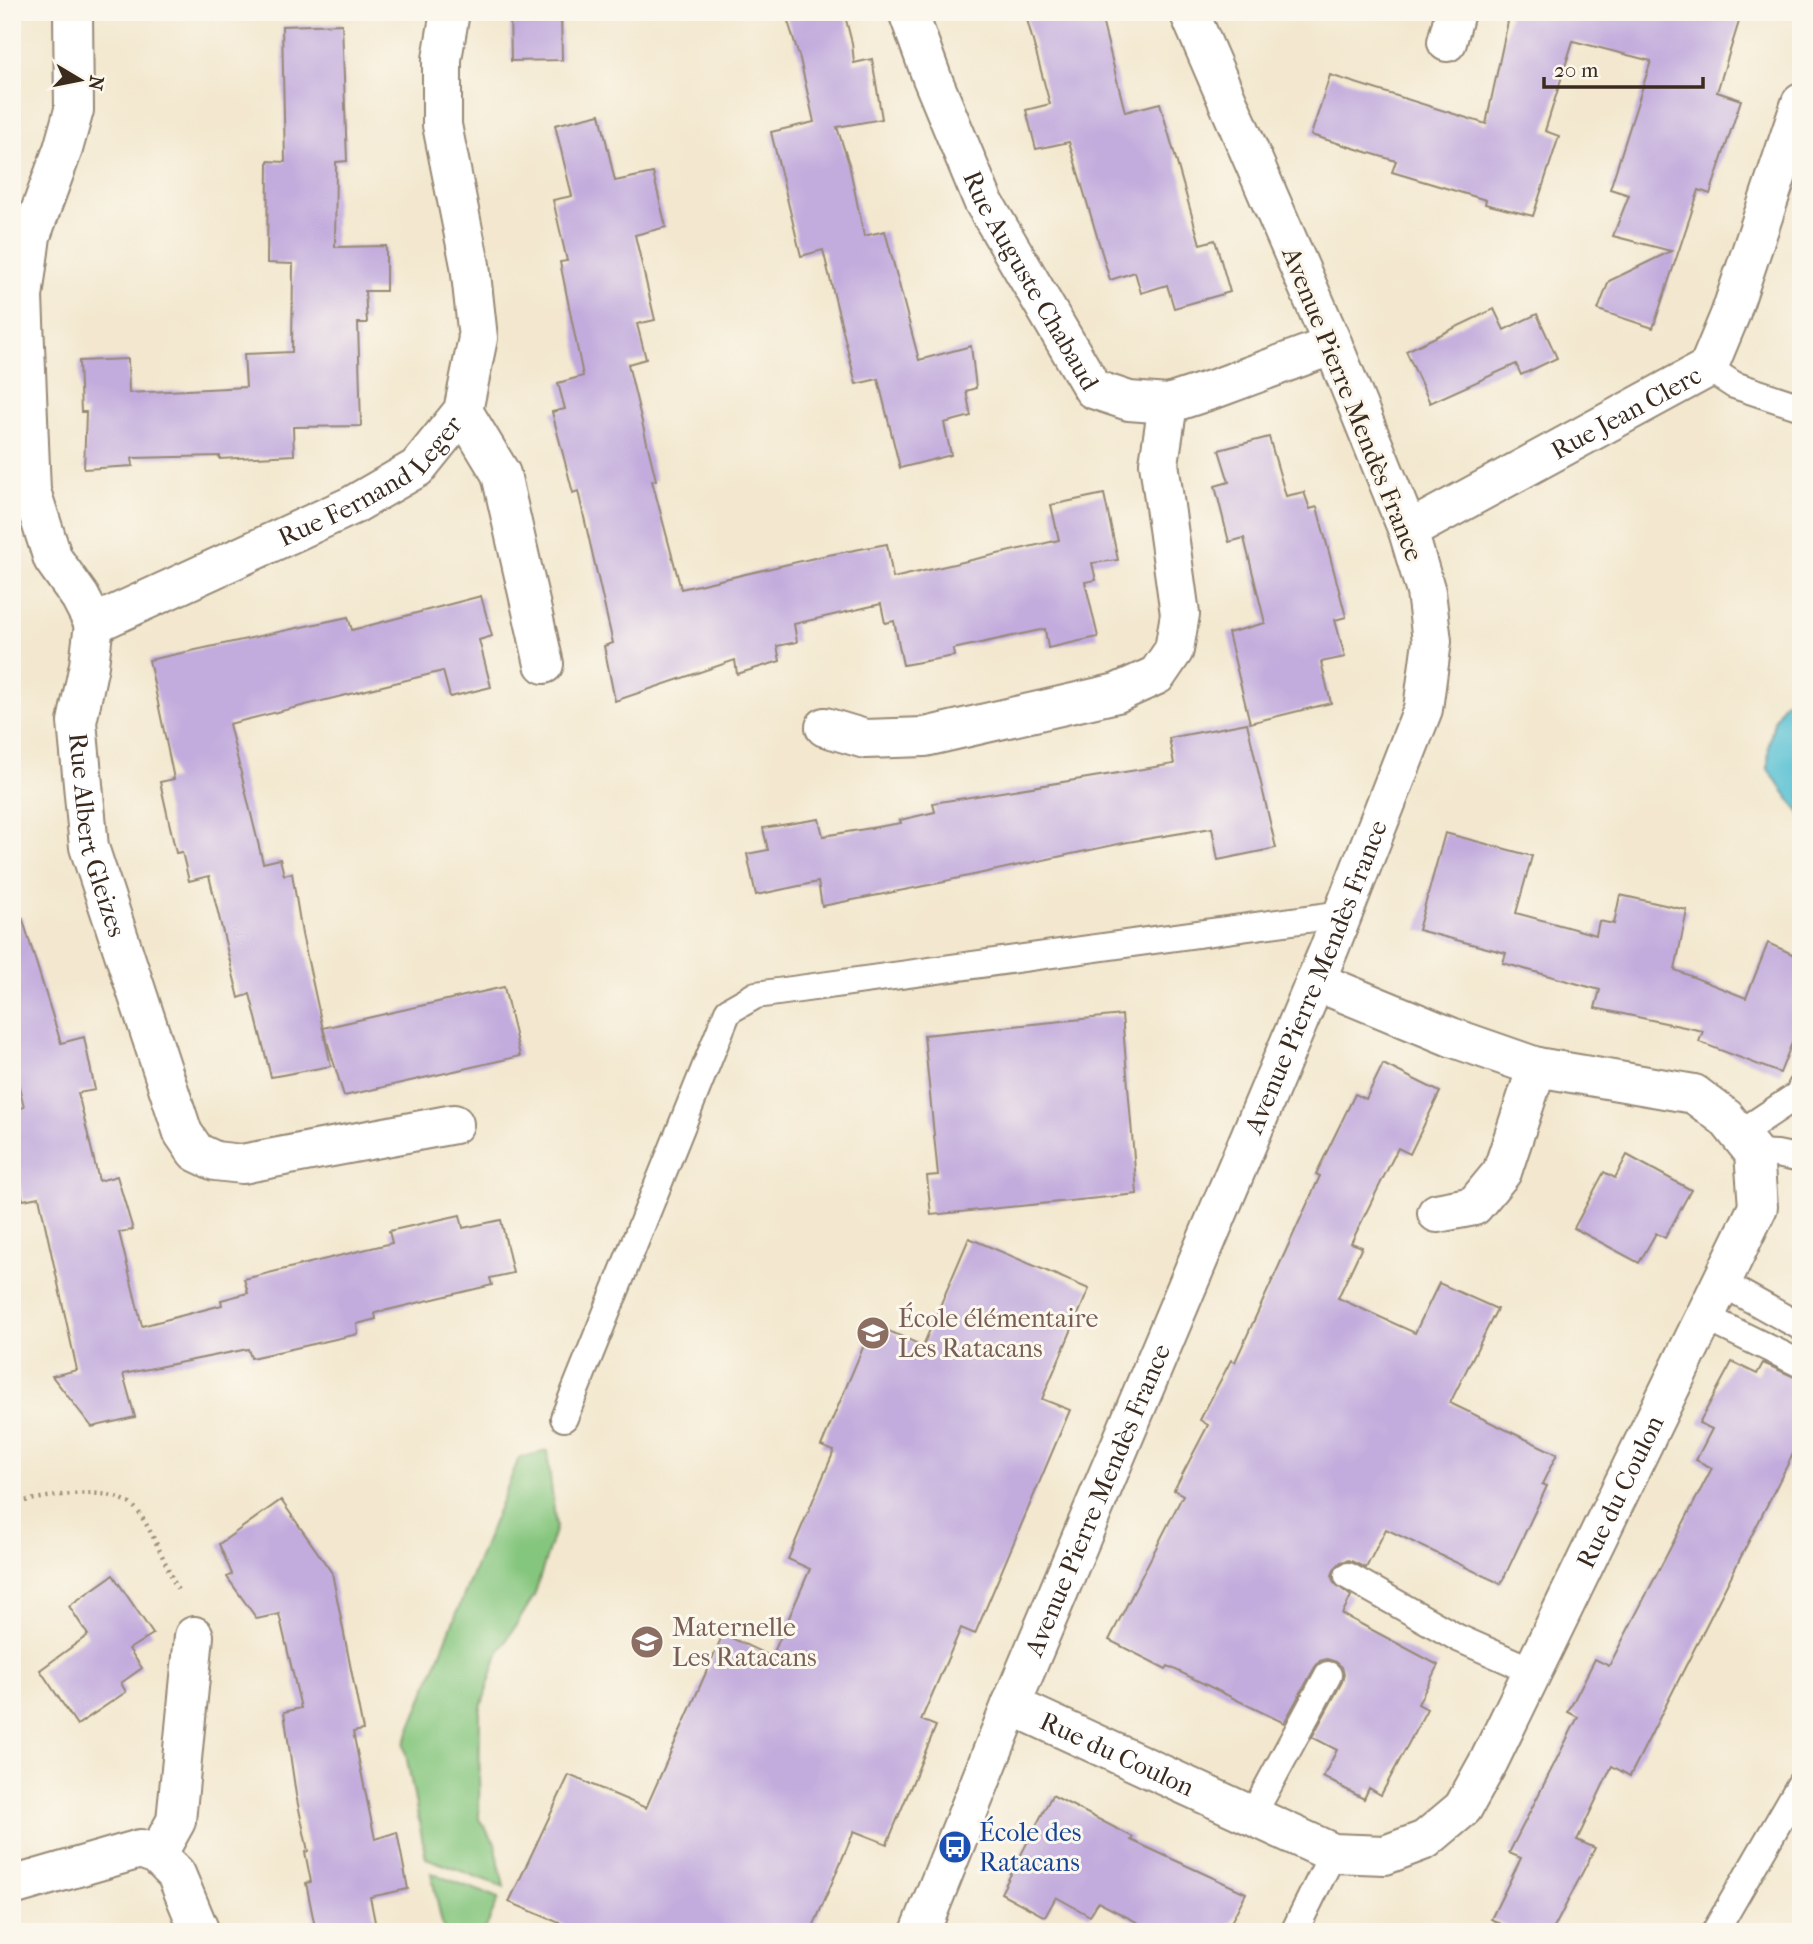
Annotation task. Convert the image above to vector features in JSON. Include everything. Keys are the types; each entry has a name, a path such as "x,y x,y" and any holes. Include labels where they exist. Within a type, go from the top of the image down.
{"street":[{"path":"73,12 74,110 63,149 31,236 23,298 31,492 53,559 80,597 94,624"},
{"name":"Rue Fernand Leger","path":"94,624 364,499 417,468 463,411 478,338 470,265 442,125 442,59 450,12"},
{"name":"Rue Auguste Chabaud","path":"908,12 982,201 1093,389 1129,401 1168,404 1333,345"},
{"name":"Avenue Pierre Mendès France","path":"920,1932 1011,1705 1343,914 1423,709 1432,641 1426,592 1408,531 1333,345 1189,12"},
{"name":"Rue Jean Clerc","path":"1408,531 1708,368 1730,315 1801,103"},
{"path":"825,727 865,739 925,737 1117,693 1157,675 1174,650 1180,614 1159,463 1168,404"},
{"path":"463,411 501,474 544,664"},
{"name":"Rue Albert Gleizes","path":"94,624 77,722 89,847 183,1133 197,1152 215,1161 242,1164 454,1124"},
{"path":"1315,981 1451,1037 1536,1067 1694,1094 1726,1118 1746,1144"},
{"path":"1437,1213 1474,1206 1502,1172 1536,1067"},
{"name":"Rue du Coulon","path":"1011,1705 1333,1853 1385,1855 1425,1840 1463,1808 1489,1760 1758,1207 1746,1144"},
{"path":"158,1855 176,1821 194,1636"},
{"path":"12,1886 140,1849 158,1855 176,1874 200,1932"}],"lane":[{"path":"1708,368 1734,385 1801,407"},
{"path":"564,1418 728,1012 756,995 1343,914"},
{"path":"1801,1088 1799,1094 1746,1144 1801,1159"},
{"path":"1722,1283 1801,1327"},
{"path":"1705,1317 1801,1364"},
{"path":"1348,1576 1458,1638 1533,1671"},
{"path":"1252,1816 1328,1675"},
{"path":"1715,1932 1801,1783"},
{"path":"1294,1932 1333,1853"}],"path":[{"path":"12,1503 85,1492 109,1495 133,1506 149,1531 173,1580 194,1636"}],"green space":[{"path":"547,1451 556,1527 534,1596 498,1654 480,1711 479,1819 495,1843 504,1887 426,1858 404,1744 519,1458"},
{"path":"431,1873 499,1898 484,1932 444,1932"}],"water":[{"path":"1800,690 1801,815 1768,769 1769,744 1774,721 1783,704"}],"building":[{"path":"510,12 561,12 562,60 511,61"},
{"path":"785,12 844,12 854,63 872,59 882,119 837,127 849,164 864,236 885,231 919,360 971,346 976,388 966,391 971,416 944,423 951,455 900,468 878,379 856,384 823,250 801,256 771,132 814,122 800,59"},
{"path":"1025,12 1100,12 1125,112 1160,103 1200,244 1215,240 1230,292 1174,308 1167,285 1141,293 1135,272 1110,280 1069,142 1036,149 1026,110 1050,104"},
{"path":"1510,12 1742,12 1717,92 1741,100 1710,194 1699,190 1653,328 1598,310 1609,281 1671,251 1613,236 1629,195 1610,189 1651,61 1573,41 1545,131 1559,136 1533,216 1485,204 1486,200 1392,172 1396,161 1311,135 1330,75 1486,124"},
{"path":"342,24 347,161 336,162 335,247 386,246 386,291 365,291 367,323 358,323 361,426 293,427 294,455 220,459 220,456 132,458 133,466 84,469 86,412 81,412 79,361 128,359 129,393 246,387 244,354 292,352 293,264 267,263 268,161 285,162 282,26"},
{"path":"600,114 615,181 653,173 666,227 635,235 655,320 637,324 646,359 628,364 656,480 652,481 681,589 887,544 893,578 1059,540 1051,505 1104,494 1118,560 1092,563 1096,580 1085,582 1098,637 1048,648 1045,629 953,649 954,656 903,665 894,621 885,623 881,604 794,624 797,642 777,646 780,661 737,674 735,660 615,701 604,646 613,643 578,491 573,493 552,412 565,409 558,383 583,376 560,262 567,261 553,200 572,196 555,125"},
{"path":"1494,309 1504,330 1537,314 1557,358 1521,375 1516,364 1430,403 1406,351"},
{"path":"1269,437 1286,496 1304,492 1310,509 1317,507 1346,617 1335,620 1345,657 1321,662 1331,703 1250,723 1228,633 1265,623 1244,538 1229,542 1215,486 1229,482 1219,450"},
{"path":"481,596 492,636 479,640 491,687 450,697 443,671 229,724 263,863 280,859 284,875 292,873 302,934 331,1066 271,1077 250,994 239,998 209,876 189,881 182,852 176,853 160,782 174,779 149,660 348,617 352,630"},
{"path":"1247,723 1276,848 1218,860 1212,828 1128,842 822,906 818,882 756,895 747,854 768,850 763,828 819,819 823,836 901,823 900,820 935,812 933,803 1174,764 1169,738"},
{"path":"1445,833 1532,856 1516,913 1596,935 1599,921 1614,924 1620,895 1687,910 1675,970 1746,998 1768,943 1801,958 1801,1020 1780,1073 1699,1042 1703,1031 1595,1008 1600,990 1503,963 1506,953 1418,930"},
{"path":"22,917 61,1043 84,1037 95,1090 78,1093 99,1181 117,1176 133,1230 119,1232 142,1326 222,1305 221,1300 248,1293 244,1279 392,1243 389,1231 460,1215 463,1228 501,1220 513,1273 490,1278 492,1285 375,1313 376,1319 357,1324 358,1334 251,1358 248,1349 123,1374 135,1417 92,1427 52,1376 77,1370 39,1197 23,1200 12,1156 12,1110 24,1107 12,1058 12,918"},
{"path":"504,987 520,1056 344,1096 323,1028"},
{"path":"1122,1015 1137,1194 931,1215 927,1176 938,1175 924,1035"},
{"path":"1383,1064 1440,1092 1410,1154 1398,1148 1351,1243 1362,1247 1338,1298 1415,1333 1439,1283 1497,1309 1450,1403 1557,1454 1542,1484 1547,1486 1501,1584 1386,1529 1366,1568 1349,1560 1341,1562 1335,1568 1332,1575 1334,1583 1351,1596 1342,1614 1438,1665 1418,1704 1427,1709 1381,1795 1369,1788 1364,1799 1323,1777 1337,1750 1312,1737 1342,1682 1342,1667 1336,1662 1327,1659 1320,1661 1284,1723 1109,1640 1183,1495 1174,1490 1208,1425 1200,1420 1231,1360 1235,1362 1320,1176 1316,1174 1355,1094 1366,1099"},
{"path":"1627,1155 1691,1190 1665,1238 1656,1233 1639,1263 1574,1228 1604,1172 1615,1178"},
{"path":"969,1238 1089,1289 1042,1399 1070,1410 975,1634 961,1628 921,1720 936,1726 887,1844 854,1831 811,1932 581,1932 509,1902 569,1775 646,1808 723,1634 772,1657 810,1569 788,1559 834,1451 821,1446 873,1324 923,1346"},
{"path":"1732,1362 1757,1374 1763,1363 1801,1380 1801,1438 1630,1776 1612,1766 1577,1840 1595,1848 1552,1932 1516,1932 1491,1919 1521,1858 1509,1853 1578,1717 1568,1712 1595,1659 1609,1666 1712,1468 1696,1460 1712,1429 1699,1423"},
{"path":"281,1500 332,1573 363,1730 353,1732 375,1839 397,1832 408,1889 370,1897 377,1932 316,1932 306,1883 311,1882 305,1852 308,1851 296,1795 284,1712 301,1708 279,1614 257,1619 227,1577 232,1574 219,1544"},
{"path":"113,1575 153,1634 129,1649 142,1668 121,1683 126,1692 77,1725 40,1670 88,1635 69,1606"},
{"path":"1052,1795 1133,1837 1131,1840 1246,1893 1226,1932 1156,1932 1098,1902 1090,1916 1056,1897 1045,1917 1001,1893"}],"place":[{"name":"École élémentaire Les Ratacans","path":"873,1333"},
{"name":"Maternelle Les Ratacans","path":"647,1642"},
{"name":"École des Ratacans","path":"955,1847"}]}
